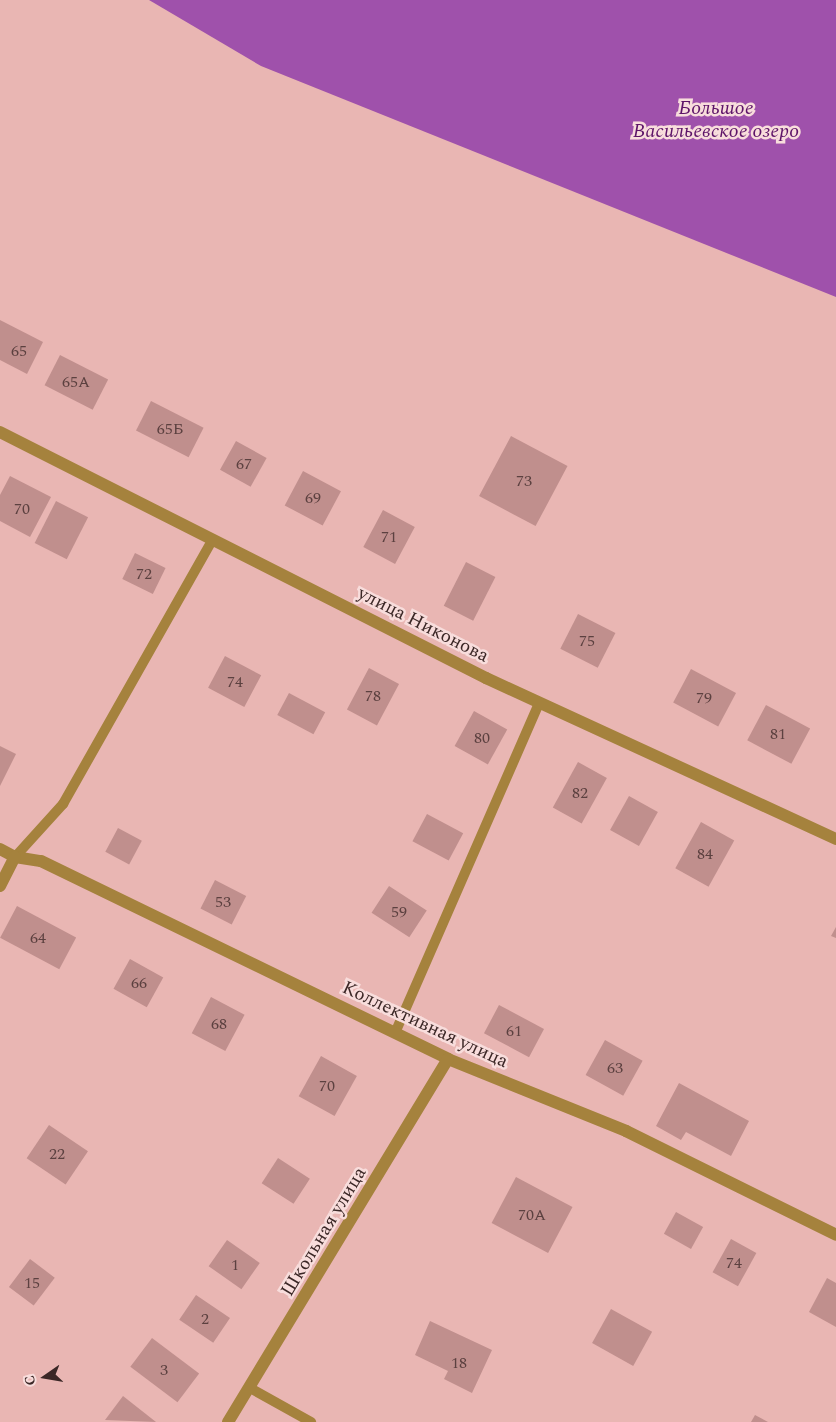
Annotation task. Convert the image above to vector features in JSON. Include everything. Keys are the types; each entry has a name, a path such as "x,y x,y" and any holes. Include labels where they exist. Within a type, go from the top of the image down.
{"street":[{"name":"улица Никонова","path":"0,432 212,541 539,702 836,839"},
{"name":"Коллективная улица","path":"0,849 15,857 41,861 448,1059 626,1131 836,1235"},
{"path":"0,886 15,857"},
{"name":"Школьная улица","path":"228,1422 448,1059"}],"lane":[{"path":"15,857 63,804 212,541"},
{"path":"395,1033 539,702"},
{"path":"250,1388 311,1422"}],"water":[{"name":"Большое Васильевское озеро","path":"149,0 836,0 836,297 261,66"}],"building":[{"path":"0,320 43,342 27,374 0,360"},
{"path":"60,355 108,380 93,410 45,385"},
{"path":"151,401 204,428 189,457 136,430"},
{"path":"511,436 568,466 536,526 479,496"},
{"path":"236,441 267,458 251,487 220,470"},
{"path":"303,471 341,491 323,526 285,505"},
{"path":"10,476 51,497 30,537 0,521 0,495"},
{"path":"56,501 88,517 67,559 35,543"},
{"path":"383,510 415,527 395,564 363,547"},
{"path":"135,553 166,568 153,594 122,579"},
{"path":"466,562 495,577 473,621 444,606"},
{"path":"578,614 615,633 598,668 560,649"},
{"path":"225,656 261,675 244,707 208,688"},
{"path":"369,668 399,684 377,725 347,709"},
{"path":"691,669 736,693 718,726 673,703"},
{"path":"289,693 325,712 313,734 277,715"},
{"path":"766,705 810,728 791,764 747,740"},
{"path":"474,711 507,729 488,764 455,746"},
{"path":"0,746 16,754 0,786"},
{"path":"578,762 607,778 582,823 553,807"},
{"path":"629,796 658,812 639,846 610,830"},
{"path":"427,814 463,833 449,861 412,841"},
{"path":"701,822 734,840 709,887 675,868"},
{"path":"118,828 142,841 129,865 105,852"},
{"path":"215,880 246,896 232,924 200,909"},
{"path":"389,886 427,911 409,937 372,913"},
{"path":"17,906 76,937 59,969 0,938"},
{"path":"836,927 836,938 831,936"},
{"path":"130,959 163,977 147,1007 114,989"},
{"path":"211,997 245,1015 225,1051 192,1033"},
{"path":"499,1005 544,1029 529,1057 484,1033"},
{"path":"605,1040 643,1061 623,1096 586,1075"},
{"path":"321,1056 357,1076 335,1116 299,1096"},
{"path":"679,1083 749,1121 731,1156 686,1132 681,1140 656,1126"},
{"path":"49,1125 88,1151 66,1184 27,1158"},
{"path":"278,1158 310,1179 294,1204 262,1183"},
{"path":"516,1177 573,1207 548,1253 492,1223"},
{"path":"676,1212 703,1227 691,1249 664,1234"},
{"path":"731,1239 756,1253 738,1286 713,1272"},
{"path":"227,1240 260,1263 241,1289 209,1266"},
{"path":"30,1259 55,1278 34,1306 9,1287"},
{"path":"827,1278 836,1283 836,1327 809,1312"},
{"path":"196,1295 230,1318 213,1343 179,1320"},
{"path":"611,1309 652,1332 633,1366 592,1343"},
{"path":"430,1321 492,1350 472,1393 444,1379 448,1371 415,1355"},
{"path":"152,1338 199,1374 177,1402 130,1367"},
{"path":"123,1396 156,1422 105,1420"},
{"path":"755,1415 768,1422 751,1422"}]}
